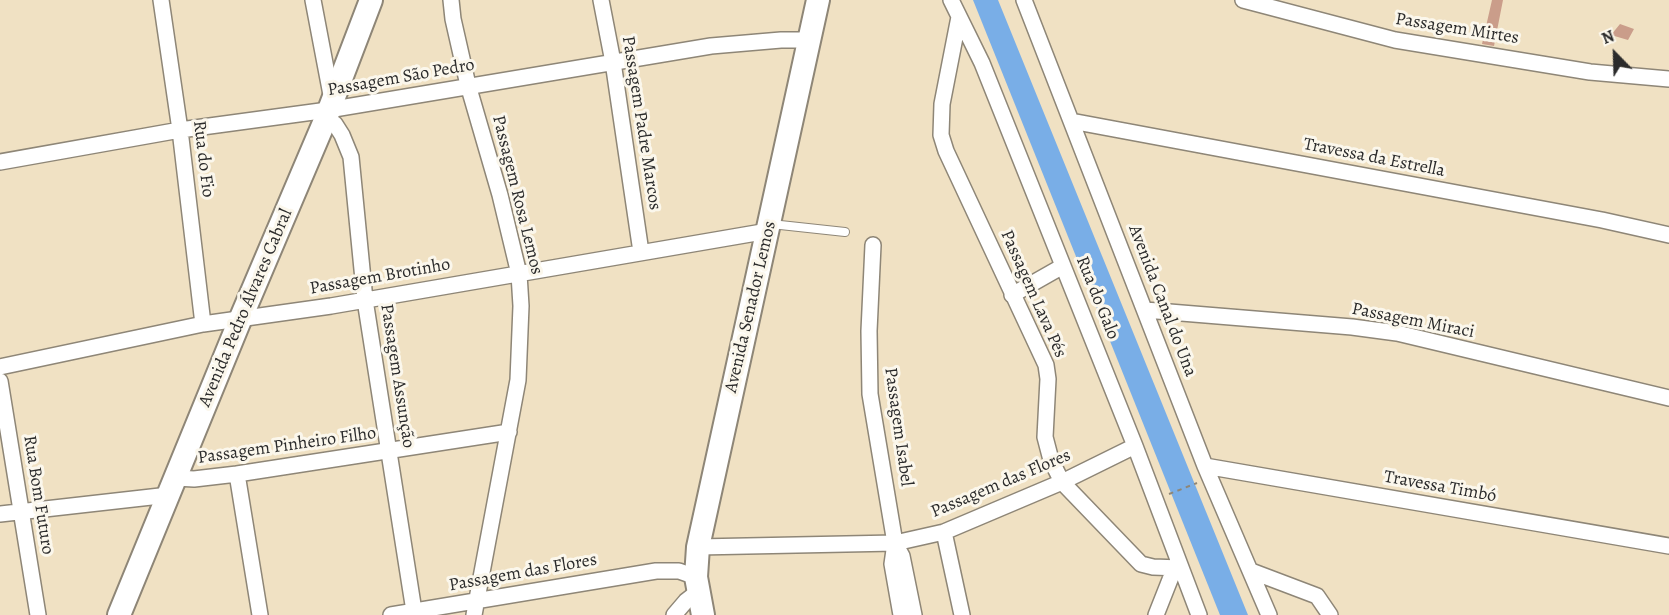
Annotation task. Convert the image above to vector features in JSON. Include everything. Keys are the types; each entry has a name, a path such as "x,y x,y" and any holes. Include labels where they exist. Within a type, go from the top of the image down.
{"main road":[{"name":"Avenida Pedro Álvares Cabral","path":"119,615 329,109 370,0"},
{"name":"Avenida Senador Lemos","path":"703,615 697,584 698,548 818,0"}],"street":[{"name":"Rua do Fio","path":"161,0 180,130 203,324"},
{"name":"Passagem Assunção","path":"313,0 329,109 351,157 365,300 414,611"},
{"name":"Passagem Rosa Lemos","path":"451,0 468,85 500,195 519,274 521,306 518,380 476,608"},
{"name":"Passagem Padre Marcos","path":"601,0 613,62 641,252"},
{"name":"Rua do Galo","path":"951,0 982,63 1135,446 1178,568 1199,615"},
{"name":"Avenida Canal do Una","path":"1024,0 1208,472 1269,615"},
{"name":"Passagem Mirtes","path":"1243,0 1395,40 1590,72 1669,79"},
{"name":"Passagem Lava Pés","path":"959,17 942,104 941,135 946,151 1046,365 1048,379 1045,437 1051,460 1062,482 1141,564 1178,568"},
{"name":"Passagem São Pedro","path":"0,162 180,130 329,109 711,46 809,40"},
{"name":"Travessa da Estrella","path":"1071,121 1591,218 1669,235"},
{"name":"Passagem Brotinho","path":"0,367 203,324 240,320 519,274 769,228"},
{"name":"Passagem Isabel","path":"873,245 869,331 870,394 895,543 892,564 901,615"},
{"path":"1012,295 1063,266"},
{"name":"Passagem Miraci","path":"1145,310 1352,327 1396,333 1669,398"},
{"name":"Rua Bom Futuro","path":"0,381 38,615"},
{"name":"Passagem Pinheiro Filho","path":"0,514 173,487 194,479 388,452 509,432"},
{"name":"Passagem das Flores","path":"698,548 895,543 944,532 1062,482 1135,446"},
{"name":"Travessa Timbó","path":"1208,472 1669,546"},
{"path":"237,474 260,615"},
{"path":"944,532 962,615"},
{"name":"Passagem Isabel","path":"895,543 902,556 914,615"},
{"path":"1156,615 1178,568"},
{"name":"Passagem das Flores","path":"391,615 414,611 476,608 656,571 679,571 697,584"},
{"path":"1251,571 1317,596 1330,615"},
{"path":"674,615 697,584"}],"lane":[{"path":"769,228 845,232"}],"path":[{"path":"1155,499 1208,472"}],"water":[{"path":"973,0 998,0 1248,615 1220,615"}],"building":[{"path":"1492,0 1503,0 1494,46 1482,44"},
{"path":"1620,24 1634,29 1628,40 1611,35"}]}
